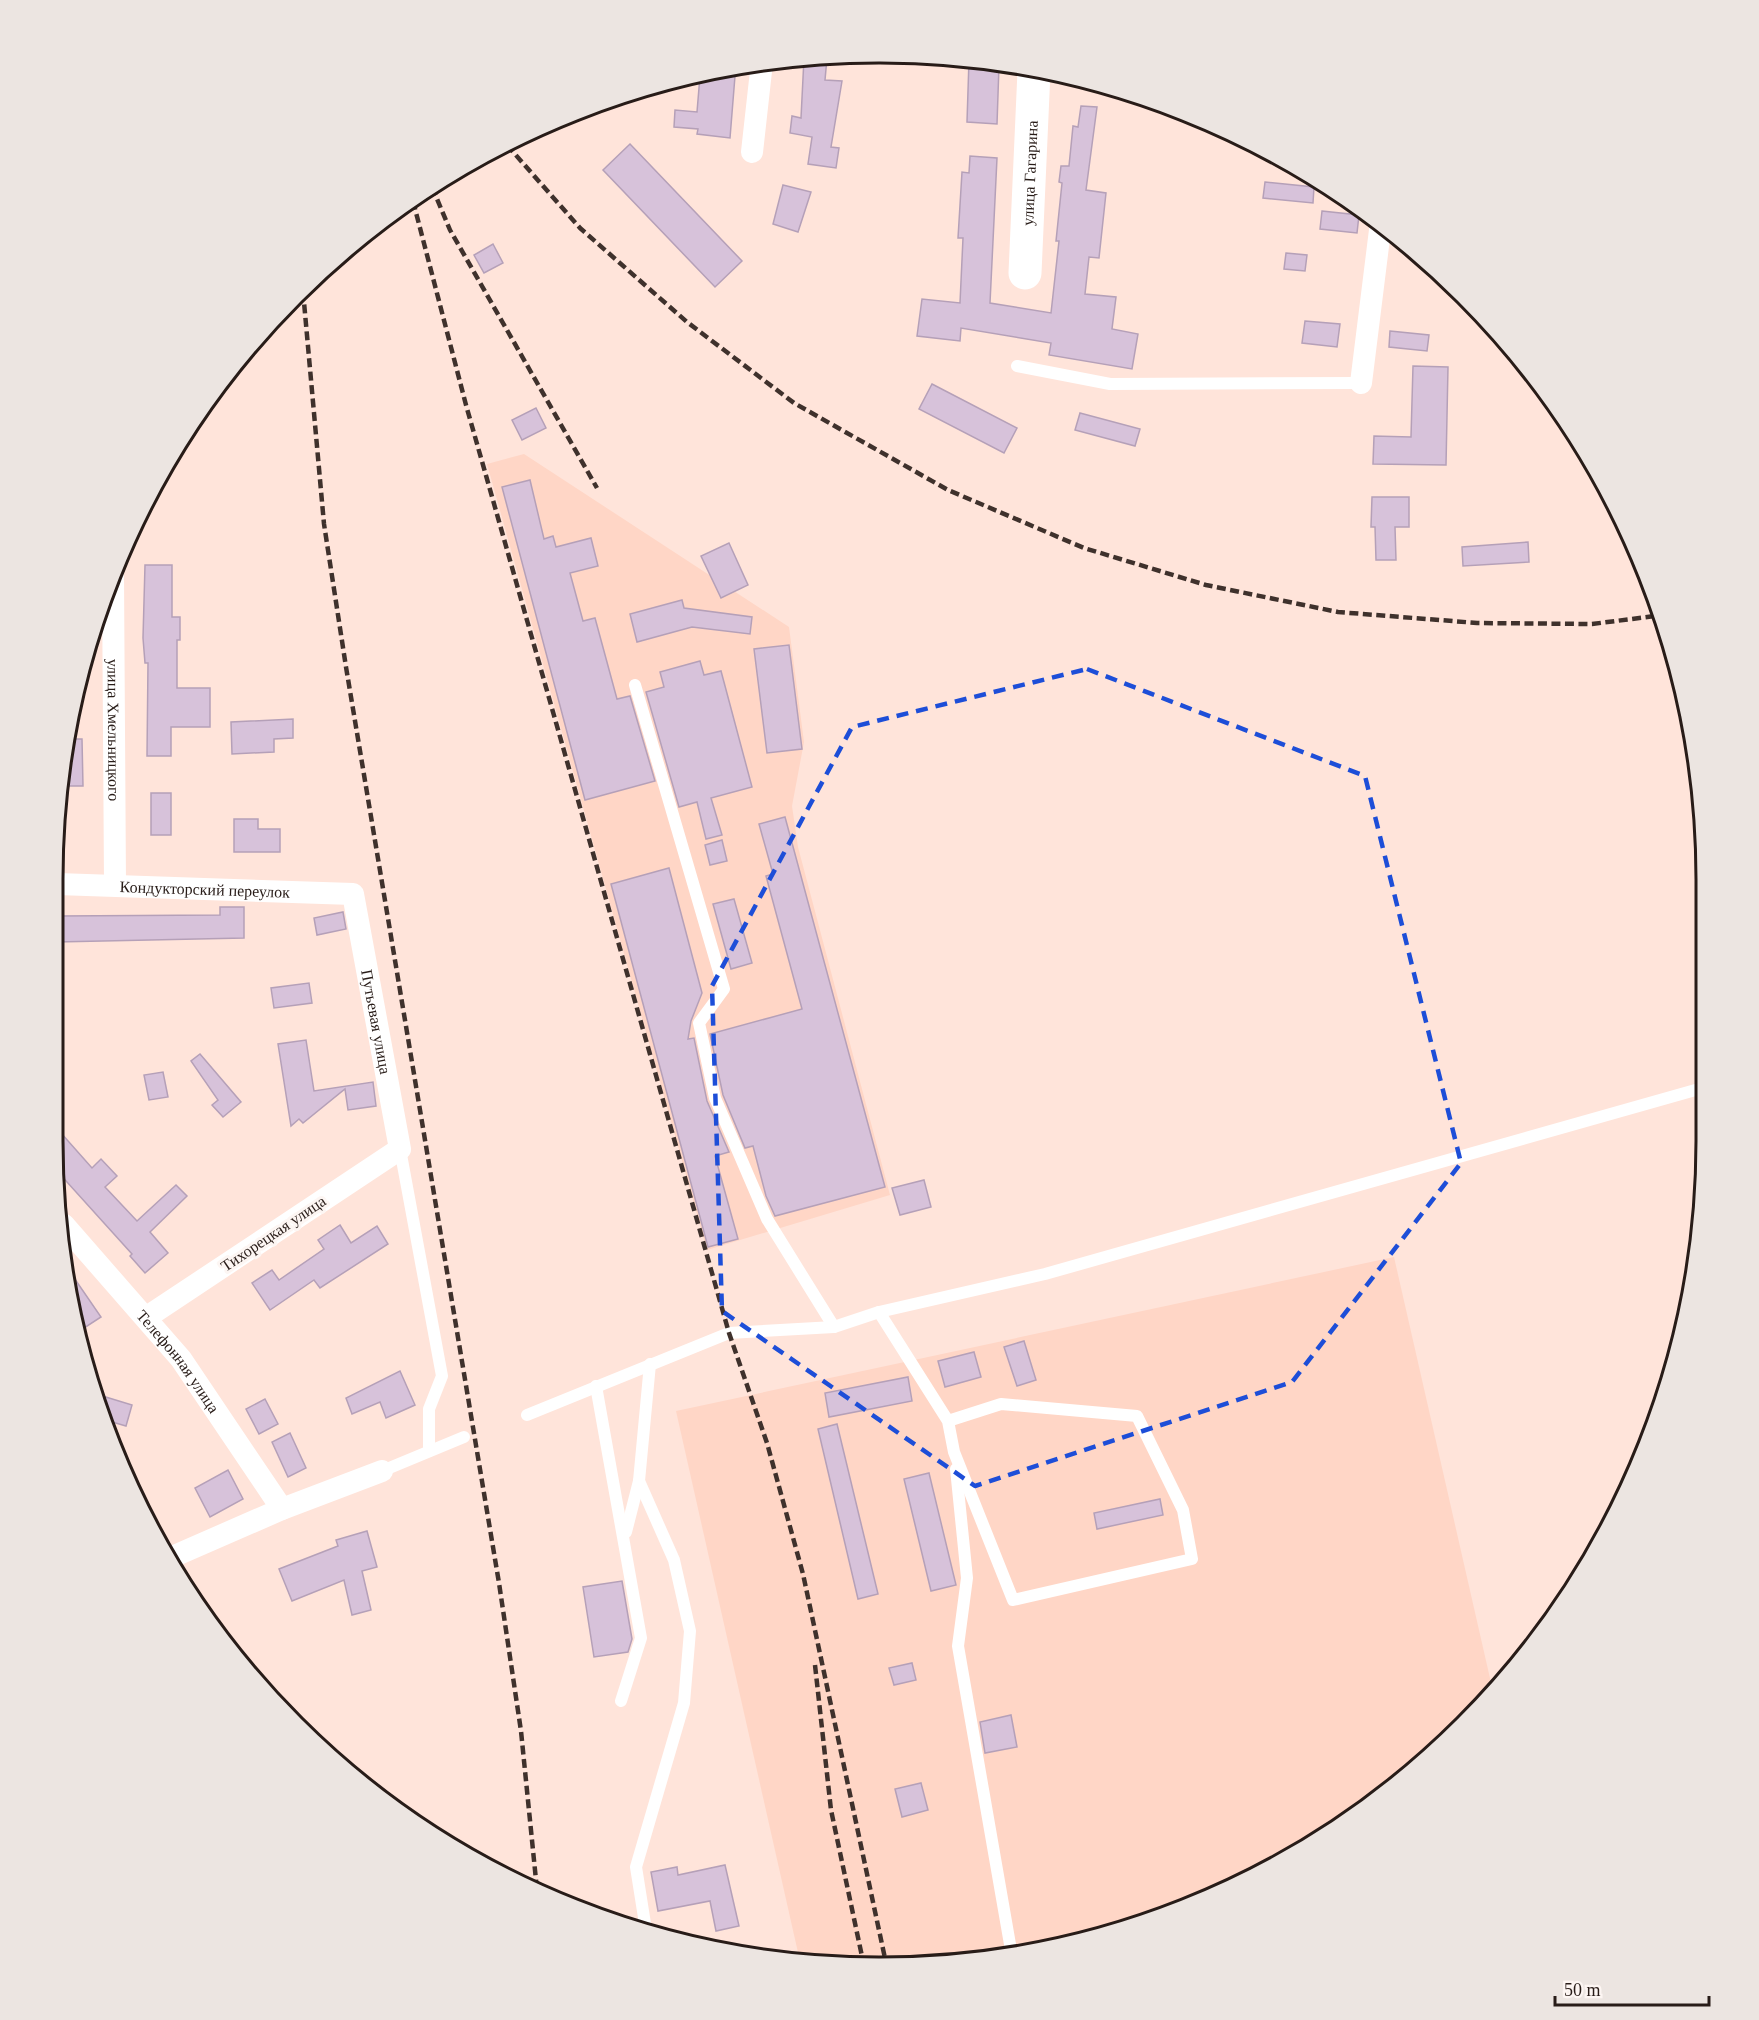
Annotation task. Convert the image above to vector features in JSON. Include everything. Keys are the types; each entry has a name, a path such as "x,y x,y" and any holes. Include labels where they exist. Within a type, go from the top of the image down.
{"street":[{"path":"752,152 761,72"},
{"name":"улица Гагарина","path":"1025,273 1034,78"},
{"path":"1361,383 1380,234"},
{"name":"улица Хмельницкого","path":"113,598 115,884"},
{"name":"Кондукторский переулок","path":"63,884 353,894"},
{"name":"Путьевая улица","path":"353,894 399,1149"},
{"name":"Тихорецкая улица","path":"147,1317 399,1149"},
{"name":"Телефонная улица","path":"68,1230 147,1317 181,1359 282,1509"},
{"path":"176,1555 282,1509 382,1471"}],"lane":[{"path":"1017,366 1110,384 1361,383"},
{"path":"635,686 724,989 699,1023 715,1098 767,1219 834,1327"},
{"path":"527,1414 729,1334 834,1327 879,1312 1045,1274 1696,1090"},
{"path":"399,1149 442,1376 429,1409 429,1451"},
{"path":"879,1312 948,1421 954,1452 967,1578 958,1646 1010,1946"},
{"path":"625,1537 639,1481 650,1364"},
{"path":"596,1386 625,1537 641,1638 621,1701"},
{"path":"948,1421 1001,1404 1137,1416 1183,1510 1192,1559 1013,1600 954,1452"},
{"path":"382,1471 464,1437"},
{"path":"639,1481 674,1560 690,1631 684,1703 636,1867 645,1922"}],"highlighted area":[{"path":"1087,669 1365,776 1461,1163 1292,1382 975,1486 722,1311 712,986 852,727"}],"shaded area":[{"path":"524,454 789,627 804,742 792,806 798,847 890,1195 707,1250 487,464"},
{"path":"1394,1257 1491,1681 1457,1718 1377,1788 1288,1848 1192,1895 1142,1914 1091,1929 986,1950 880,1957 798,1952 676,1411"}],"building":[{"path":"826,65 825,80 842,81 831,147 839,148 836,168 808,164 812,137 790,133 792,116 801,118 804,67"},
{"path":"969,68 999,72 997,124 967,122"},
{"path":"735,76 730,138 697,134 698,129 674,127 675,110 697,112 699,84"},
{"path":"1081,106 1097,107 1086,190 1106,193 1099,258 1089,257 1085,294 1116,297 1112,329 1138,334 1132,369 1049,355 1051,343 961,328 960,341 917,336 922,299 960,303 963,238 958,238 962,172 969,173 970,156 997,158 990,303 1051,313 1059,241 1056,241 1062,183 1059,182 1061,166 1069,166 1073,126 1078,127"},
{"path":"630,144 742,261 715,287 603,170"},
{"path":"1265,182 1314,189 1313,203 1263,198"},
{"path":"783,185 811,192 798,232 773,224"},
{"path":"1322,211 1352,214 1359,219 1357,233 1320,229"},
{"path":"493,244 503,263 484,273 474,255"},
{"path":"1286,253 1307,255 1305,271 1284,269"},
{"path":"1305,321 1340,324 1337,347 1302,343"},
{"path":"1390,331 1429,335 1427,351 1389,347"},
{"path":"1413,366 1448,367 1446,465 1373,464 1374,436 1411,437"},
{"path":"932,384 1017,428 1004,453 919,409"},
{"path":"536,408 546,428 522,440 512,420"},
{"path":"1080,413 1140,429 1135,446 1075,430"},
{"path":"530,480 544,539 553,536 556,547 591,538 598,566 570,573 583,621 595,618 617,699 630,696 655,781 585,800 502,487"},
{"path":"1372,497 1409,497 1409,527 1395,527 1396,560 1376,560 1375,527 1371,527"},
{"path":"1528,542 1529,562 1463,566 1462,547"},
{"path":"729,543 748,585 721,598 701,556"},
{"path":"145,565 172,565 172,617 180,617 180,640 177,640 177,688 210,688 210,727 171,727 171,756 147,756 148,663 145,663 143,638"},
{"path":"682,600 684,608 752,617 750,634 692,627 637,642 630,614"},
{"path":"789,645 802,749 767,753 754,649"},
{"path":"700,661 704,675 721,671 752,787 711,798 722,835 706,839 697,802 679,807 646,692 664,687 660,672"},
{"path":"293,719 293,738 274,739 274,752 232,754 231,722"},
{"path":"76,739 82,739 83,786 69,786"},
{"path":"151,793 171,793 171,835 151,835"},
{"path":"785,817 885,1187 775,1216 766,1196 753,1146 745,1148 723,1095 710,1034 802,1009 766,876 773,874 759,824"},
{"path":"234,819 258,819 258,829 280,829 280,852 234,852"},
{"path":"722,840 727,861 710,865 705,845"},
{"path":"669,868 702,993 691,1021 688,1039 694,1038 707,1101 729,1152 715,1156 738,1239 708,1247 611,884"},
{"path":"734,899 752,963 731,969 713,904"},
{"path":"220,907 244,907 244,938 63,942 63,916 220,915"},
{"path":"343,912 346,929 317,935 314,918"},
{"path":"309,983 312,1003 274,1008 271,988"},
{"path":"306,1040 314,1091 373,1082 376,1106 348,1110 345,1089 303,1123 299,1119 291,1126 278,1044"},
{"path":"200,1054 241,1102 223,1117 212,1105 218,1100 191,1061"},
{"path":"163,1072 168,1097 149,1100 144,1075"},
{"path":"63,1135 92,1168 101,1159 117,1176 105,1187 137,1221 176,1185 187,1196 150,1232 168,1253 145,1273 130,1256 132,1254 64,1179"},
{"path":"924,1180 931,1207 900,1215 892,1188"},
{"path":"340,1225 351,1243 377,1226 388,1244 320,1288 314,1280 270,1310 252,1283 272,1270 279,1280 324,1249 318,1240"},
{"path":"76,1280 101,1317 85,1327"},
{"path":"1024,1341 1036,1380 1017,1386 1004,1347"},
{"path":"974,1352 981,1377 945,1387 938,1361"},
{"path":"400,1371 415,1405 386,1418 380,1402 352,1414 346,1398"},
{"path":"908,1377 912,1401 829,1417 825,1393"},
{"path":"104,1396 132,1405 126,1426 113,1422"},
{"path":"265,1399 278,1424 259,1434 246,1409"},
{"path":"837,1424 878,1594 858,1599 818,1429"},
{"path":"290,1433 306,1468 288,1477 272,1442"},
{"path":"228,1470 243,1499 210,1517 195,1488"},
{"path":"929,1473 956,1585 931,1591 904,1479"},
{"path":"1160,1499 1163,1515 1097,1529 1094,1513"},
{"path":"367,1531 377,1567 362,1571 371,1610 352,1615 344,1580 292,1601 279,1569 338,1546 336,1540"},
{"path":"622,1581 632,1639 628,1652 594,1657 583,1587"},
{"path":"912,1663 916,1680 894,1685 889,1668"},
{"path":"1011,1715 1017,1747 985,1753 980,1722"},
{"path":"921,1783 928,1810 902,1817 895,1789"},
{"path":"725,1865 739,1926 716,1931 710,1901 658,1911 651,1872 677,1867 678,1875"}],"railway":[{"path":"512,150 580,228 687,322 794,403 948,490 1084,548 1206,585 1338,612 1477,623 1592,624 1653,616"},
{"path":"435,195 450,230 597,488"},
{"path":"415,209 466,405 729,1333 767,1443 803,1574 885,1957"},
{"path":"304,300 324,524 499,1583 521,1731 536,1881"},
{"path":"815,1665 831,1810 862,1956"}]}
